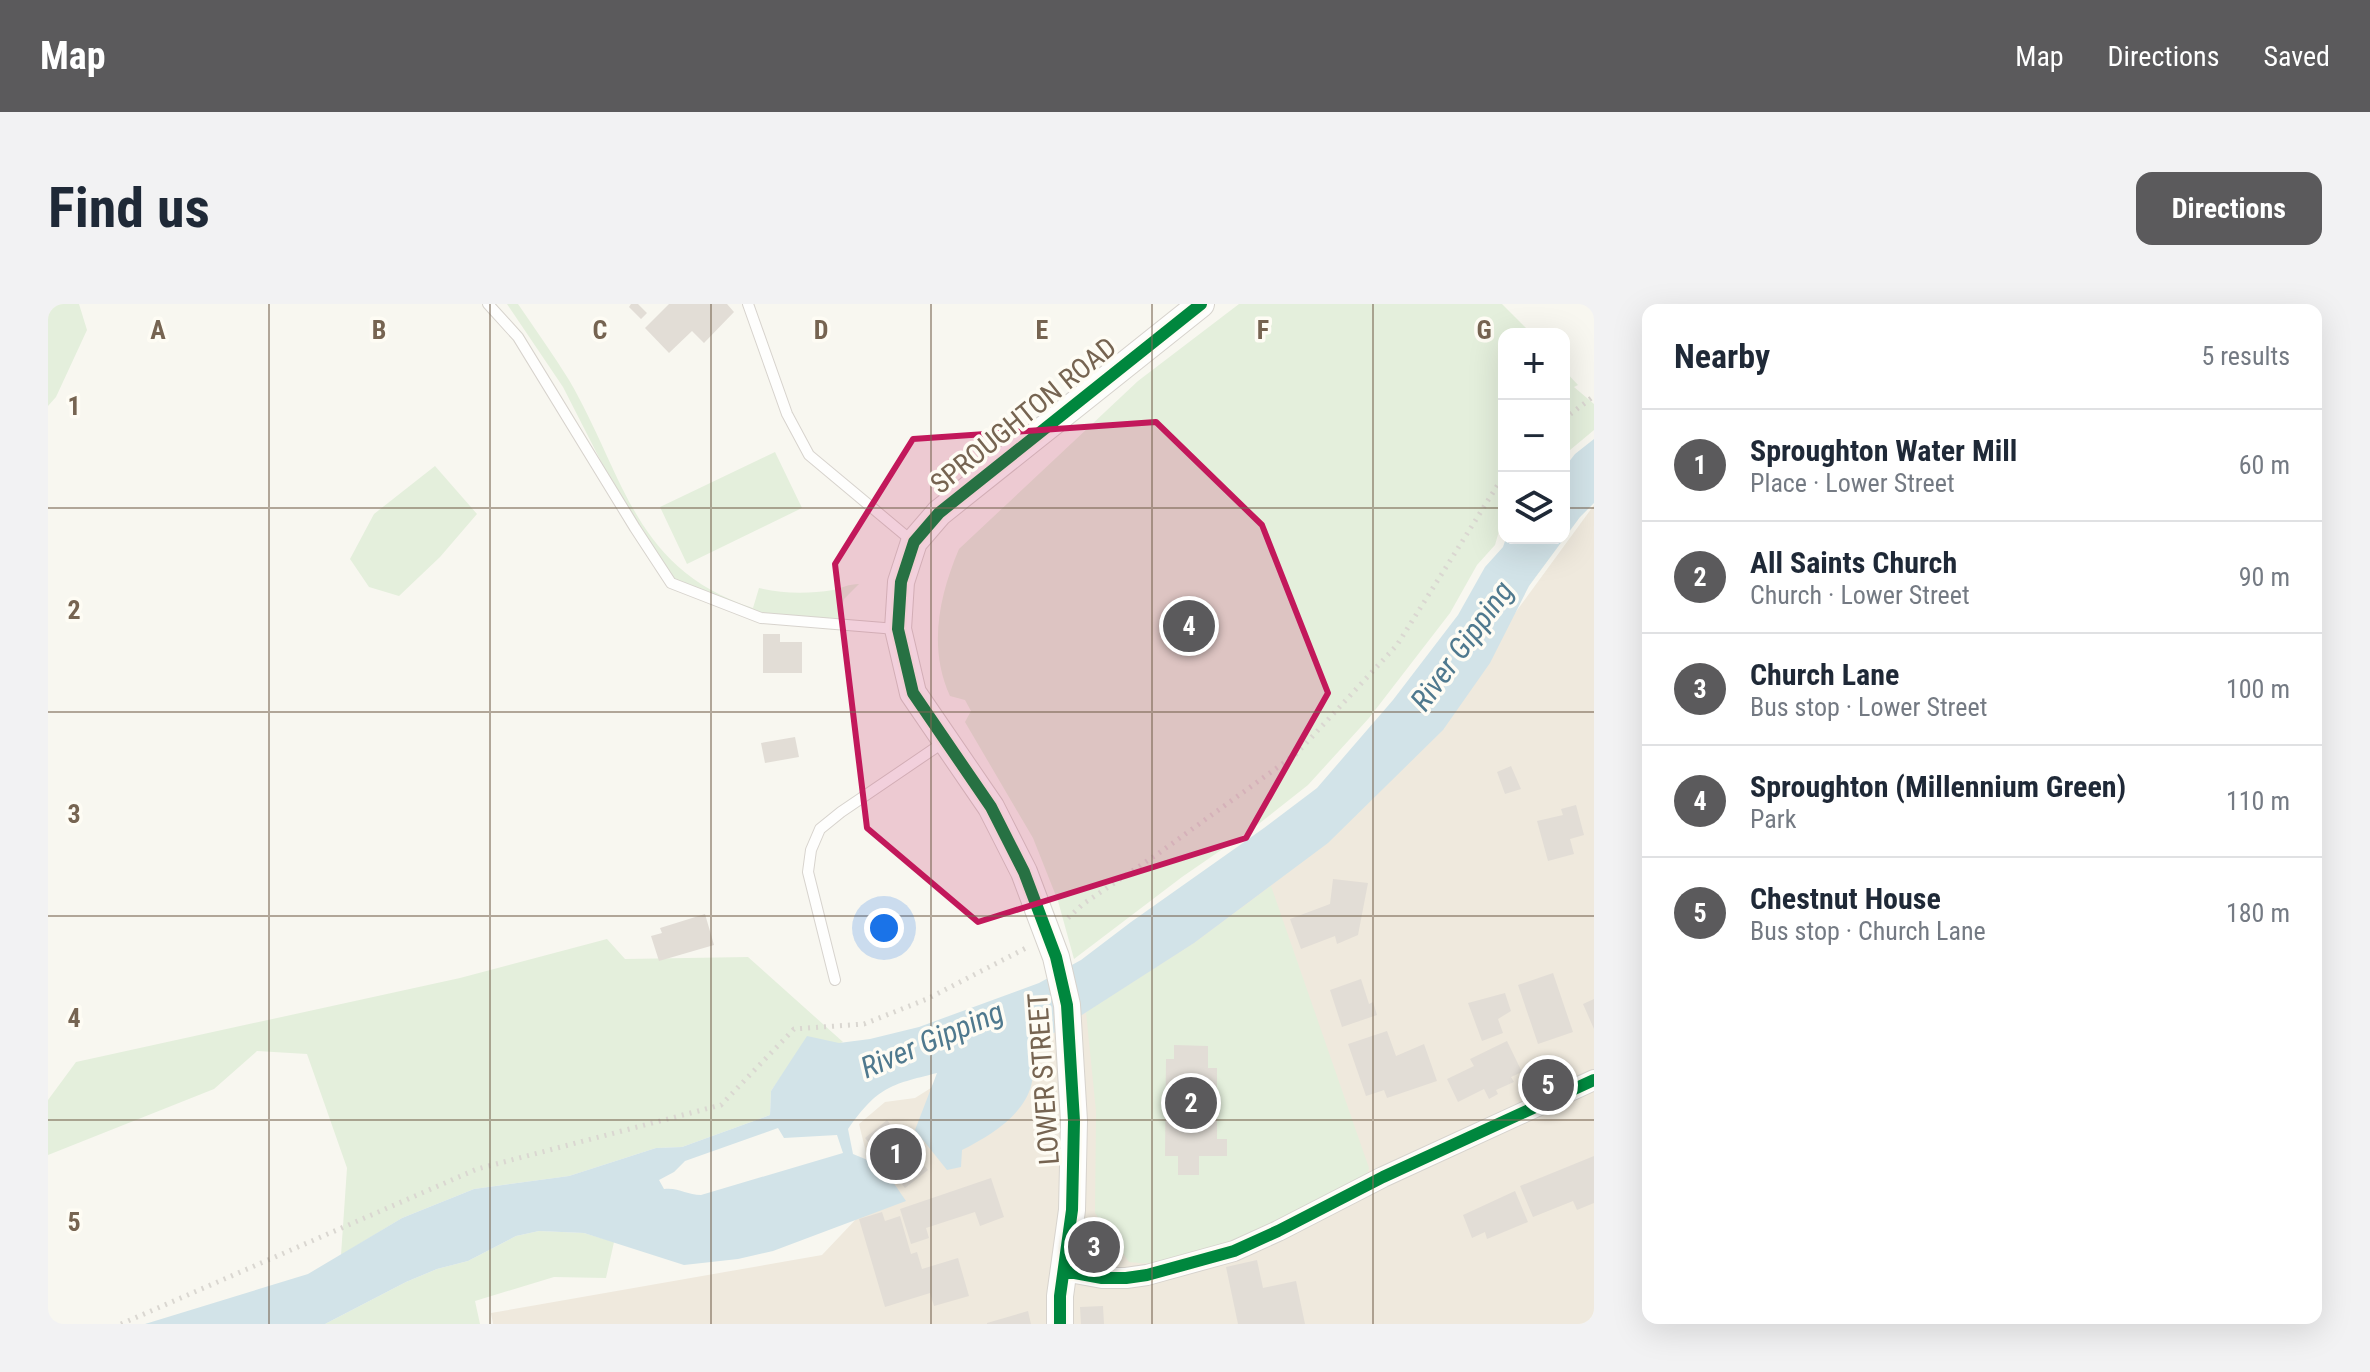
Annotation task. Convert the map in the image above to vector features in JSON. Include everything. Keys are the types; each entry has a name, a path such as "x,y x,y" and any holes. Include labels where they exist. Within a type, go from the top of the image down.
{"street":[{"name":"SPROUGHTON ROAD","path":"901,582 914,542 939,513 1201,304"},
{"name":"LOWER STREET","path":"901,582 898,629 913,693 991,807 1024,872 1053,946 1067,1005 1072,1049 1074,1172 1060,1324"},
{"path":"1064,1271 1102,1278 1126,1278 1234,1251 1383,1177 1594,1080"}],"lane":[{"path":"488,304 518,337 671,583 761,618 898,629"},
{"path":"748,304 776,386 799,440 809,455 914,542"},
{"path":"835,980 808,872 811,850 820,829 945,741"}],"path":[{"path":"1570,414 1594,396"},
{"path":"121,1324 477,1169 721,1105 794,1029 864,1024 1053,946 1083,904 1296,754 1397,645 1498,485"}],"highlighted area":[{"path":"1156,422 1262,525 1328,693 1246,838 978,922 867,828 835,564 913,439"}],"shaded area":[{"path":"1594,505 1594,1324 493,1324 491,1313 822,1255 877,1197 859,1124 885,1102 915,1098 1184,929 1404,765 1566,544 1570,544 1570,538"}],"green space":[{"path":"48,304 79,304 87,330 56,397 48,406"},
{"path":"507,304 518,304 557,361 637,515 657,544 682,569 713,591 753,608 759,588 805,593 859,584 844,599 838,619 742,616 673,580 635,528 563,387"},
{"path":"1239,304 1502,304 1526,328 1498,328 1498,534 1495,545 1477,565 1450,613 1369,718 1308,785 1074,959 1058,901 1033,838 965,722 971,711 965,700 950,696 939,659 939,622 946,585 959,549 1138,381"},
{"path":"1570,376 1578,385 1574,387 1594,404 1594,430 1570,450"},
{"path":"775,452 802,508 687,564 660,507"},
{"path":"435,466 477,514 440,557 399,596 369,587 350,559 374,514"},
{"path":"1271,886 1369,1168 1367,1175 1283,1218 1216,1247 1154,1263 1129,1262 1095,1213 1096,1111 1086,1012 1194,943"},
{"path":"607,939 625,959 748,957 843,1042 787,1068 771,1091 770,1115 682,1147 656,1148 569,1176 474,1189 402,1218 341,1255 347,1168 307,1054 257,1051 214,1089 48,1155 48,1100 76,1062 460,978"},
{"path":"539,1231 584,1233 614,1242 606,1278 554,1277 475,1301 480,1324 325,1324 406,1282 468,1261 516,1236"}],"water":[{"path":"1594,439 1594,503 1570,531 1570,472 1570,460"},
{"name":"River Gipping","path":"1504,544 1560,544 1529,586 1490,663 1443,730 1328,843 1194,943 1046,1038 1038,1049 1027,1097 1013,1116 962,1150 961,1167 947,1170 915,1130 937,1073 896,1085 868,1104 848,1129 853,1154 882,1166 906,1201 773,1251 738,1259 684,1265 584,1233 539,1231 516,1236 468,1261 406,1282 325,1324 145,1324 308,1274 402,1218 474,1189 569,1176 656,1148 682,1147 770,1115 771,1091 807,1036 839,1043 919,1027 1039,983 1081,960 1317,788 1393,700 1458,615 1485,567","holes":["778,1128 784,1138 837,1135 843,1153 701,1195 664,1189 659,1180 685,1161"]}],"building":[{"path":"638,304 647,313 641,319 629,307"},
{"path":"669,304 727,304 734,312 704,343 692,331 669,353 645,328"},
{"path":"763,634 780,634 780,642 802,642 802,673 763,673"},
{"path":"795,737 799,757 765,763 761,743"},
{"path":"1511,766 1521,789 1505,794 1497,772"},
{"path":"1576,805 1584,835 1570,839 1574,854 1548,861 1537,821 1563,815 1561,809"},
{"path":"1333,879 1368,883 1358,935 1337,944 1335,936 1301,949 1290,919 1330,904"},
{"path":"705,914 714,945 659,961 651,936 662,933 660,928"},
{"path":"1553,973 1573,1032 1538,1044 1518,985"},
{"path":"1361,979 1369,1004 1373,1002 1377,1015 1342,1027 1330,990"},
{"path":"1505,993 1511,1011 1498,1019 1503,1033 1482,1041 1468,1003"},
{"path":"1594,999 1594,1029 1583,1004"},
{"path":"1387,1031 1396,1056 1424,1044 1437,1081 1387,1098 1384,1090 1366,1096 1348,1044"},
{"path":"1507,1041 1522,1072 1511,1077 1514,1082 1496,1090 1498,1094 1489,1099 1484,1089 1458,1102 1447,1079 1474,1066 1470,1059"},
{"path":"1174,1045 1208,1046 1208,1068 1217,1068 1217,1139 1227,1139 1227,1156 1199,1156 1199,1175 1178,1175 1178,1156 1165,1156 1166,1059 1174,1059"},
{"path":"887,1120 928,1170 905,1188 865,1138"},
{"path":"1594,1156 1594,1203 1577,1210 1573,1201 1533,1217 1520,1186"},
{"path":"991,1178 1004,1217 980,1226 975,1212 926,1228 929,1238 911,1244 900,1209"},
{"path":"1515,1191 1528,1222 1487,1239 1485,1232 1472,1238 1463,1215"},
{"path":"882,1212 885,1221 900,1216 911,1254 917,1252 922,1269 958,1258 969,1296 934,1306 930,1293 885,1307 859,1219"},
{"path":"1257,1260 1263,1288 1296,1281 1305,1324 1238,1324 1226,1267"},
{"path":"1103,1306 1104,1324 1081,1324 1080,1307"},
{"path":"1028,1311 1031,1324 987,1324 987,1323"}],"cycle path":[{"path":"1060,1324 1060,1296 1072,1210 1074,1121 1067,1005 1056,957 1024,872 991,807 913,693 898,629 901,582 914,542 939,513 1201,304"},
{"path":"1064,1271 1102,1278 1126,1278 1234,1251 1383,1177 1594,1080"}],"place":[{"name":"Sproughton (Millennium Green)","path":"1189,626"},
{"name":"Chestnut House","path":"1548,1085"},
{"name":"All Saints Church","path":"1191,1103"},
{"name":"Sproughton Water Mill","path":"896,1154"},
{"name":"Church Lane","path":"1094,1247"}]}
